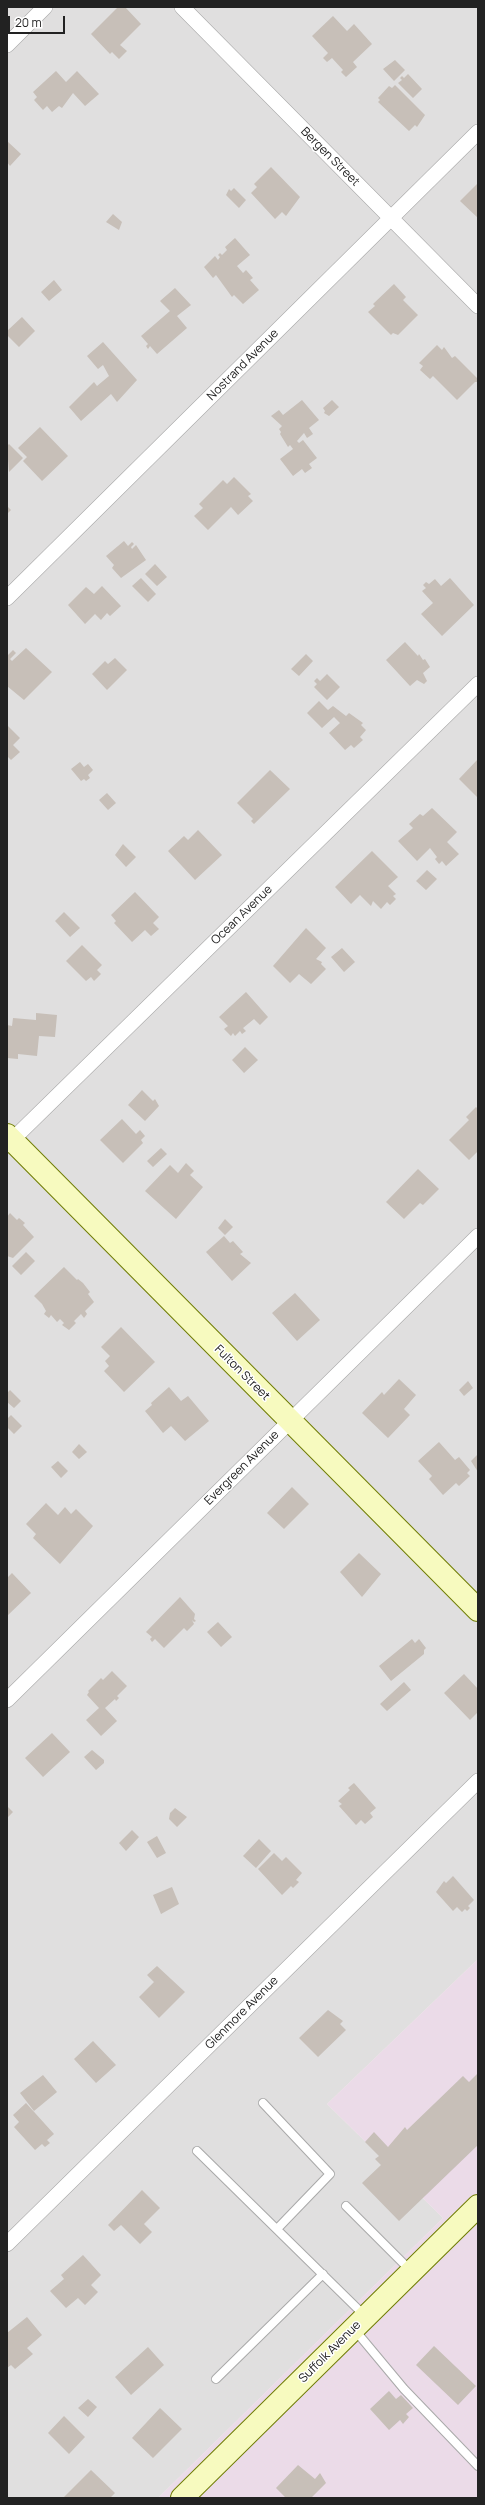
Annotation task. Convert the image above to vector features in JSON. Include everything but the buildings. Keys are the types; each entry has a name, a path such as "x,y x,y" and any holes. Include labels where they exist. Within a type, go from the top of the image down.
{"street":[{"path":"7,45 45,7"},
{"name":"Bergen Street","path":"182,7 478,306"},
{"name":"Nostrand Avenue","path":"7,598 478,132"},
{"name":"Ocean Avenue","path":"9,1140 478,684"},
{"name":"Fulton Street","path":"9,1140 478,1610"},
{"name":"Evergreen Avenue","path":"7,1700 478,1236"},
{"name":"Glenmore Avenue","path":"7,2244 478,1781"},
{"name":"Suffolk Avenue","path":"182,2498 478,2206"}],"lane":[{"path":"263,2103 330,2174 277,2229"},
{"path":"197,2152 323,2274 360,2323 404,2389 478,2466"},
{"path":"346,2206 412,2271"},
{"path":"216,2379 323,2274"}],"shaded area":[{"path":"7,7 478,7 478,1959 327,2104 443,2218 158,2498 7,2498"},
{"path":"478,1959 478,2498 158,2498 443,2218 327,2104"}]}
